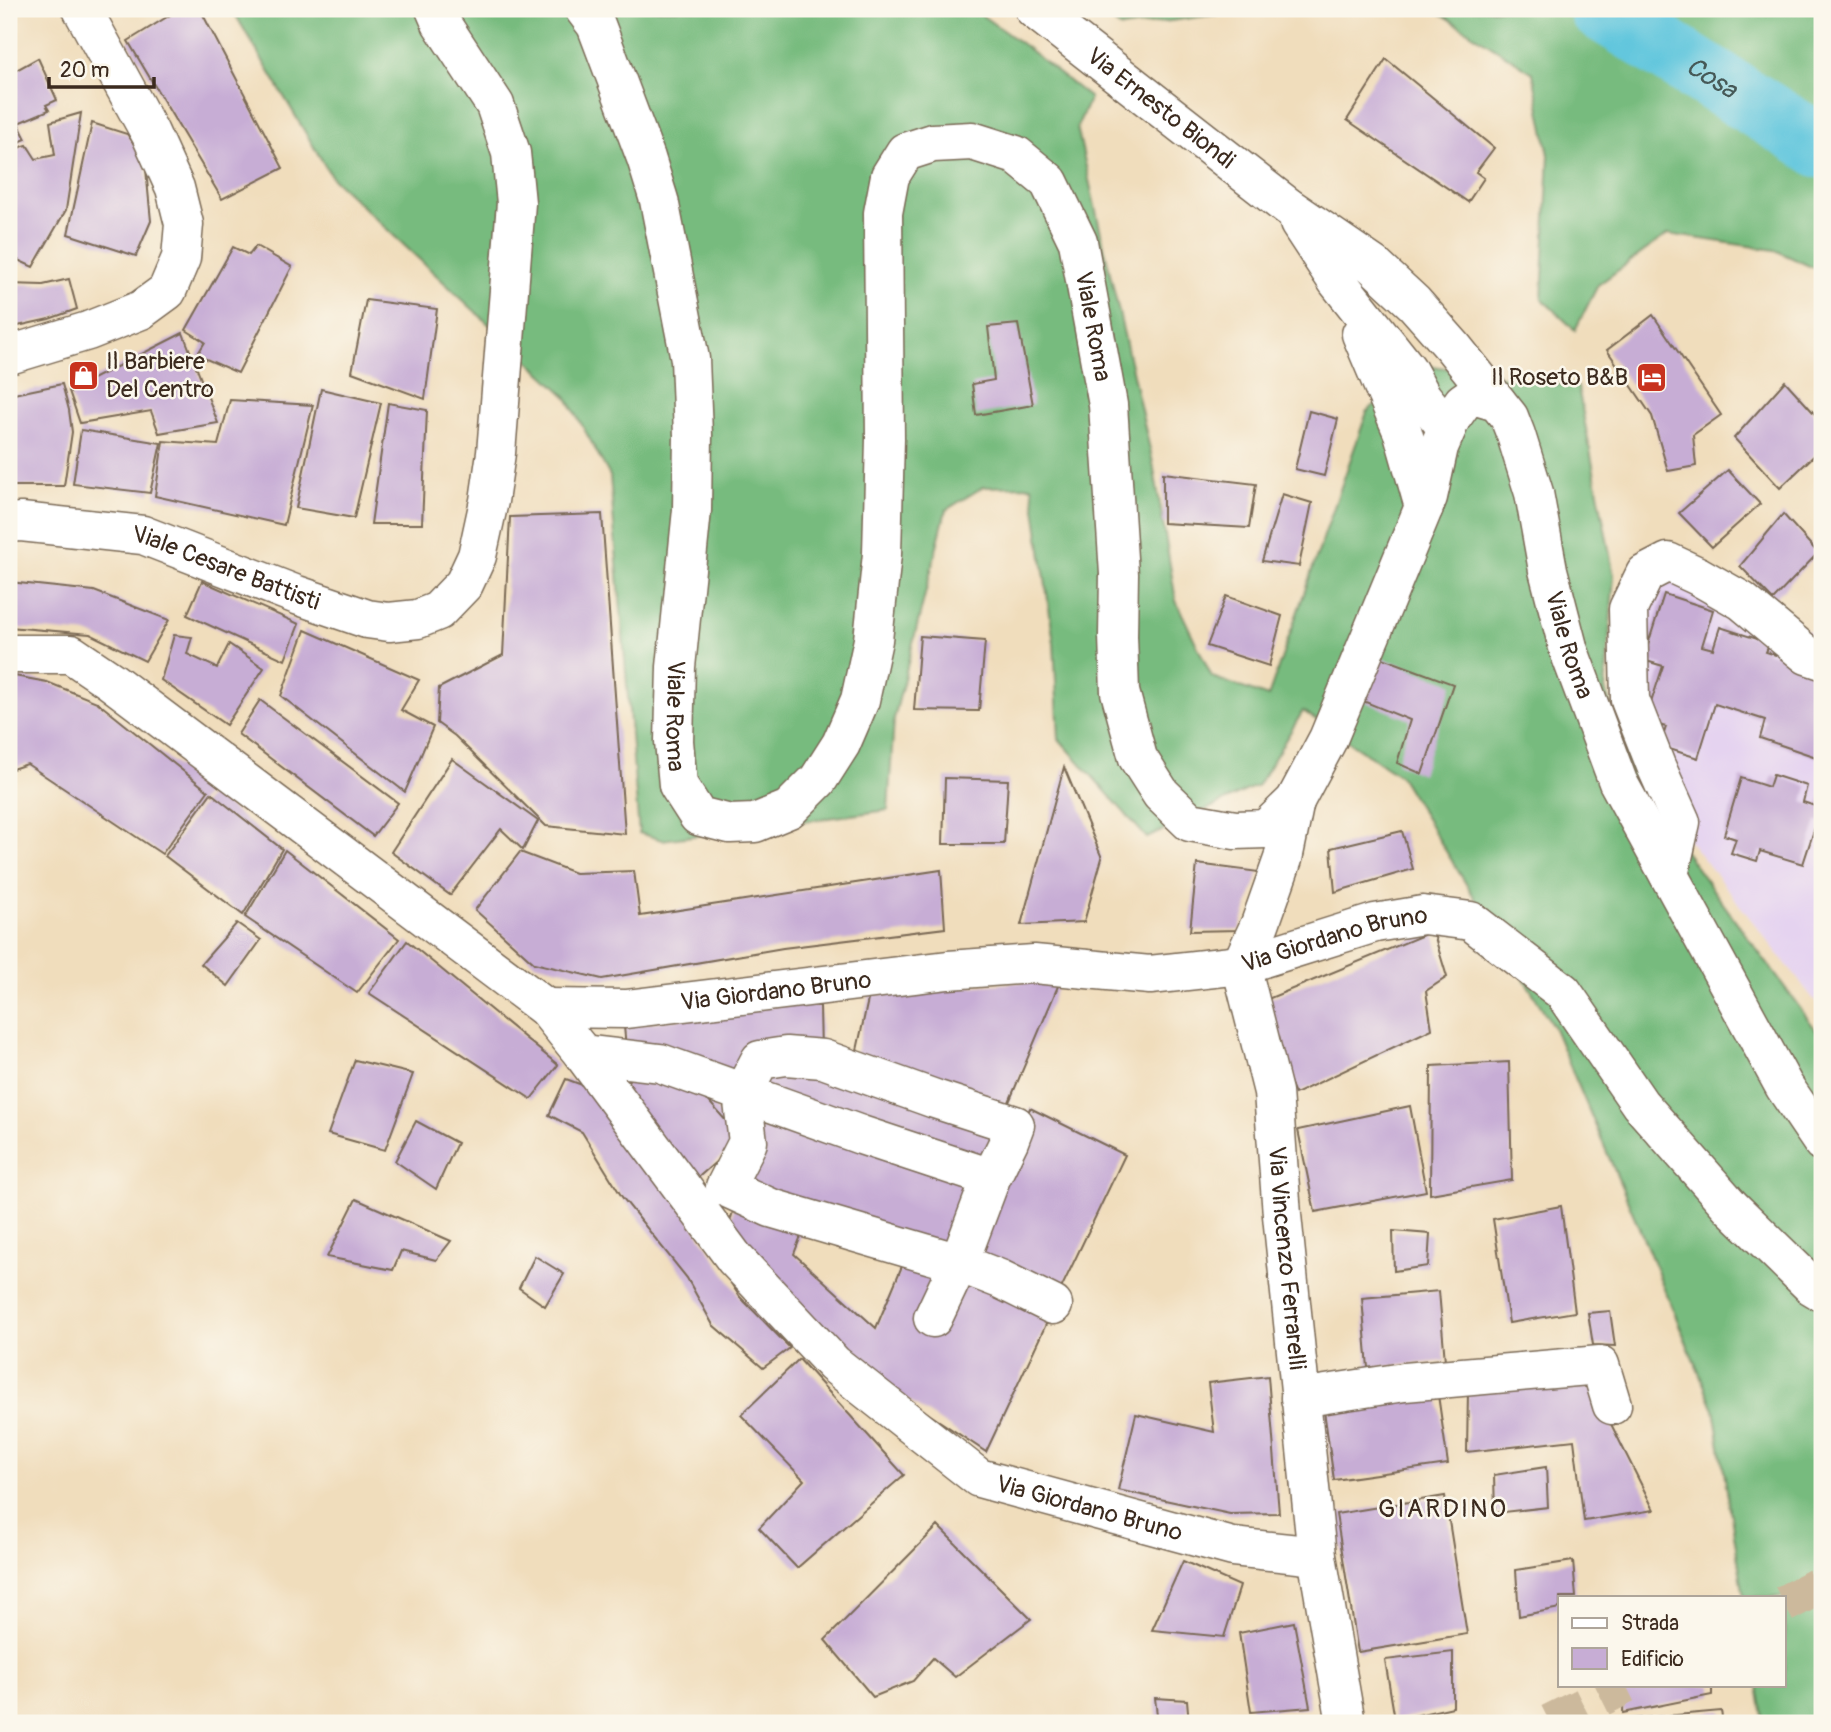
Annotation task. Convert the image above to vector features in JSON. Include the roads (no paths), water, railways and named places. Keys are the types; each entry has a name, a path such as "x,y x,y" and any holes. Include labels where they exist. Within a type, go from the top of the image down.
{"street":[{"path":"9,355 88,331 141,310 167,291 181,258 184,224 175,188 150,133 82,9"},
{"name":"Viale Cesare Battisti","path":"9,523 143,535 297,596 367,619 389,622 418,619 438,611 464,584 477,556 496,453 516,203 511,153 495,106 435,9"},
{"name":"Viale Roma","path":"584,9 596,25 659,200 690,359 692,510 676,667 674,741 678,785 698,816 730,824 755,823 789,809 824,771 841,744 860,700 873,640 882,554 886,439 883,213 890,176 905,152 933,143 972,141 1016,155 1049,182 1078,242 1108,405 1119,574 1120,692 1138,758 1161,794 1190,822 1235,830 1266,829 1295,801 1328,739 1424,507 1439,447 1447,428 1463,402 1473,395 1497,402 1509,418 1523,457 1534,493 1548,570 1569,651 1618,782 1784,1086 1822,1142"},
{"name":"Via Ernesto Biondi","path":"1034,9 1288,207 1373,265 1414,303 1497,402"},
{"path":"1288,207 1336,281 1407,369 1422,397 1447,428"},
{"path":"1336,281 1381,377 1403,433 1424,507"},
{"path":"1669,875 1681,822 1630,700 1628,609 1645,574 1668,562 1698,576 1742,601 1807,655 1822,660"},
{"path":"9,654 71,654 111,681 546,1008"},
{"path":"1241,965 1283,859 1295,801"},
{"name":"Via Giordano Bruno","path":"546,1008 626,1009 948,970 1034,964 1150,975 1241,965 1375,923 1423,915 1471,922 1563,992 1640,1104 1731,1207 1812,1286 1822,1292"},
{"name":"Via Vincenzo Ferrarelli","path":"1241,965 1273,1092 1282,1215 1317,1556 1346,1723"},
{"name":"Via Giordano Bruno","path":"546,1008 583,1054 710,1196 736,1259 834,1364 979,1478 1233,1547 1317,1556"},
{"path":"583,1054 660,1063 742,1094 991,1178"},
{"path":"933,1318 959,1263 1014,1125 823,1059 786,1056 760,1060 742,1094 748,1142 710,1196 771,1208 959,1263 1000,1279 1053,1305"},
{"path":"1300,1398 1404,1382 1600,1365 1612,1405"}],"waterway":[{"name":"Cosa","path":"1600,9 1822,147"}],"tunnel":[{"path":"1786,1603 1822,1584"},
{"path":"1550,1723 1624,1686"}],"place":[{"name":"Il Barbiere Del Centro","path":"83,375"},
{"name":"Il Roseto B&B","path":"1651,377"}],"district":[{"name":"GIARDINO","path":"1443,1509"}]}
